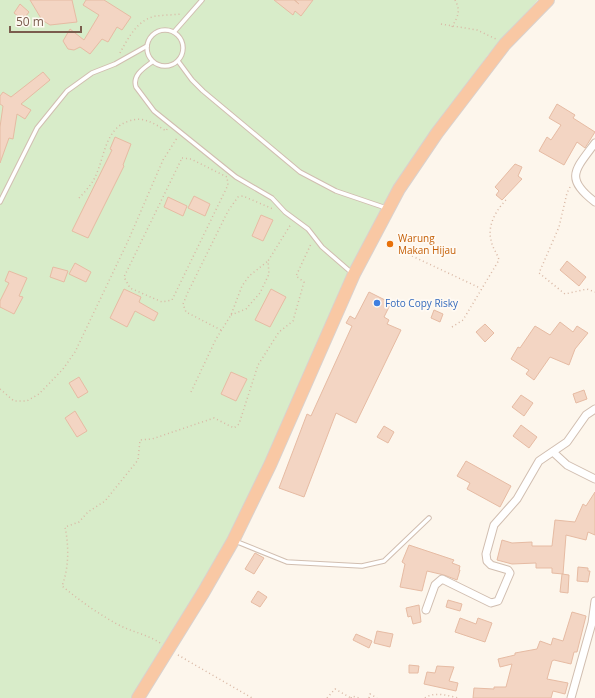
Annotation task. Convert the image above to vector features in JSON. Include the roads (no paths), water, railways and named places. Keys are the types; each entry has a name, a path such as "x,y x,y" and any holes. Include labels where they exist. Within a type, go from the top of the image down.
{"highway":[{"path":"138,698 232,541 270,465 354,274 399,189 437,133 505,44 548,0"}],"street":[{"path":"595,144 576,169 575,176 579,189 595,202"},
{"path":"426,610 435,585 442,578 491,603 498,601 510,573 508,570 491,565 487,561 486,554 494,526 517,499 539,461 567,442 586,415 595,409"},
{"path":"553,452 567,465 595,479"},
{"path":"571,698 594,624 595,601"}],"lane":[{"path":"174,32 202,0"},
{"path":"168,30 178,35 184,45 184,51 178,61 168,67 162,67 152,62 149,57 147,46 152,35 157,32 168,30"},
{"path":"0,202 30,141 53,106 78,82 147,46"},
{"path":"178,61 192,80 203,91 300,172 336,191 389,209"},
{"path":"152,62 137,76 135,83 136,87 154,111 236,177 272,198 285,212 308,229 322,247 354,274"},
{"path":"232,541 287,562 362,566 384,561 429,518"}],"place":[{"name":"Warung Makan Hijau","path":"390,244"},
{"name":"Foto Copy Risky","path":"377,303"}]}
